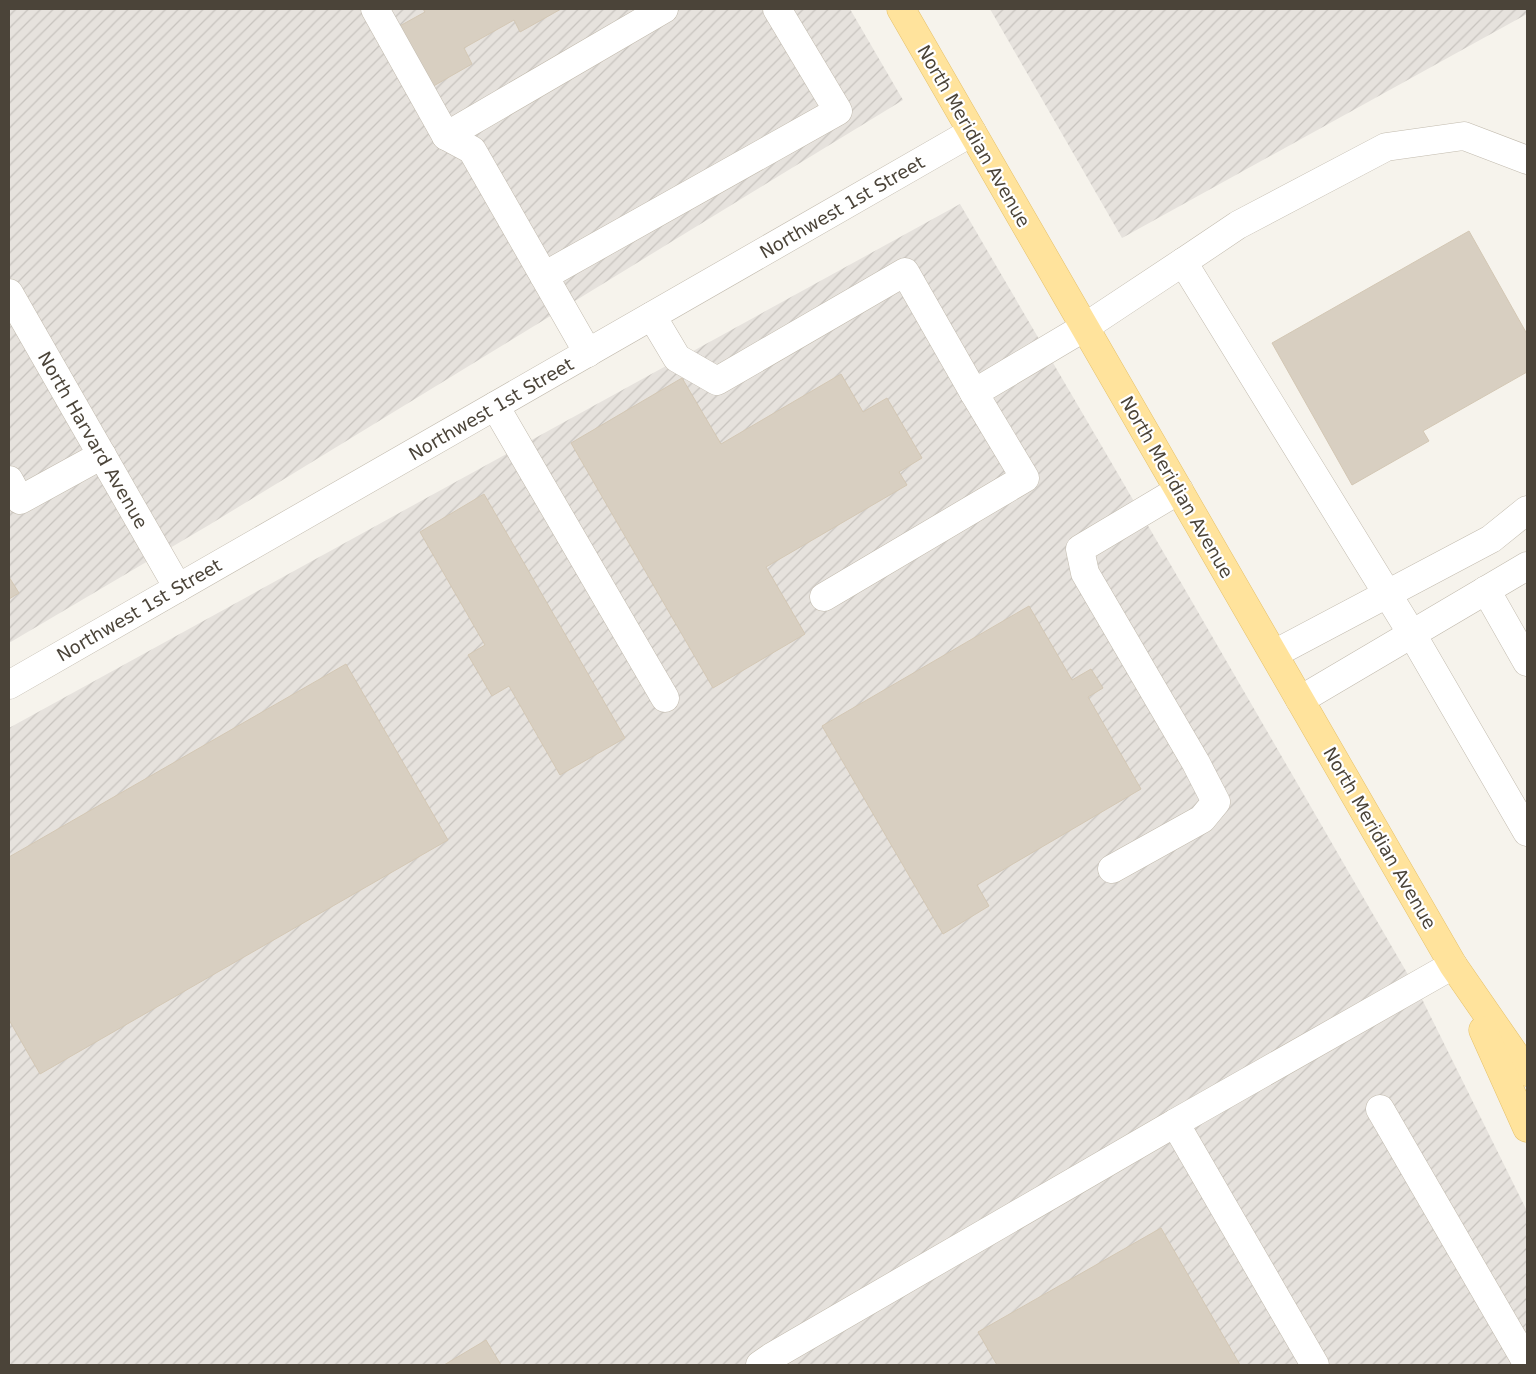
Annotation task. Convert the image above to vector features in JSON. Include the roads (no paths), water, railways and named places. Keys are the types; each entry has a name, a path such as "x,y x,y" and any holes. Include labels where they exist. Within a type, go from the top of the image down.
{"main road":[{"name":"North Meridian Avenue","path":"901,9 1453,965 1527,1072"},
{"name":"North Meridian Avenue","path":"1453,965 1527,1128"}],"street":[{"path":"375,9 446,136 472,150 588,353"},
{"path":"446,136 664,9"},
{"path":"544,276 838,112 777,9"},
{"name":"Northwest 1st Street","path":"9,685 972,132"},
{"path":"974,392 1085,328 1238,226 1386,147 1464,136 1527,160"},
{"path":"1183,262 1412,634 1527,832"},
{"path":"652,316 678,358 717,381 905,272 1025,478 824,597"},
{"name":"North Harvard Avenue","path":"9,293 178,588"},
{"path":"495,406 665,698"},
{"path":"9,480 20,500 102,455"},
{"path":"1112,869 1202,819 1216,802 1196,763 1085,572 1080,549 1179,490"},
{"path":"1274,654 1491,539 1527,510"},
{"path":"1300,700 1527,566"},
{"path":"1486,590 1527,662"},
{"path":"760,1365 772,1356 1175,1123 1453,965"},
{"path":"1380,1109 1527,1363"},
{"path":"1175,1123 1314,1365"}]}
